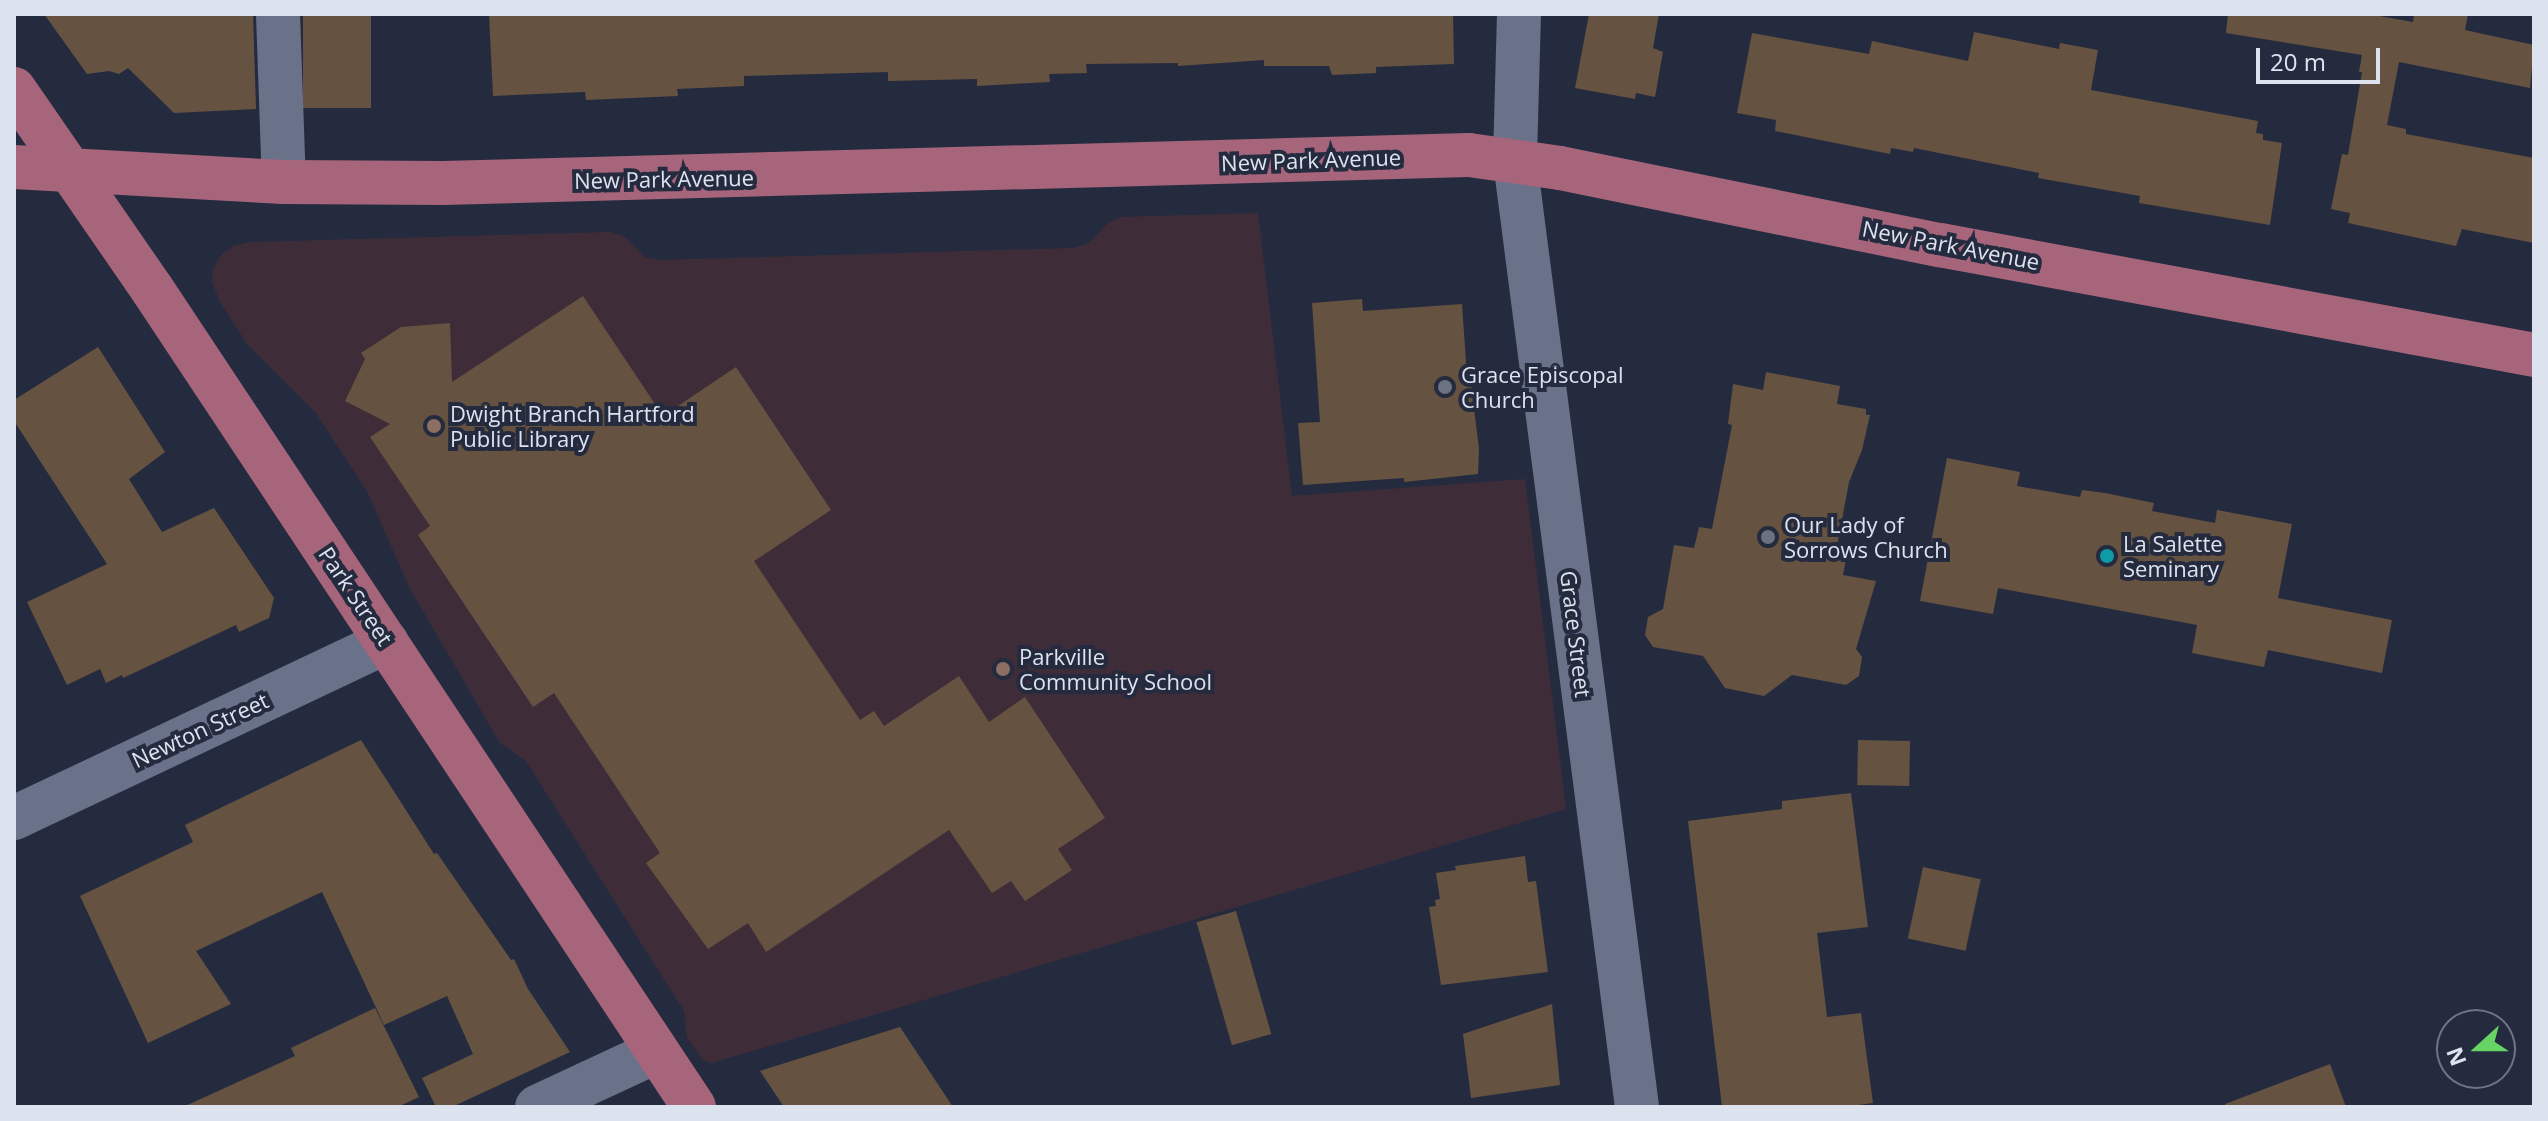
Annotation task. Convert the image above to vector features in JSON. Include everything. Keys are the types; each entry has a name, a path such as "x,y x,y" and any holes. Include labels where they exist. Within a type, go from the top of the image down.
{"main road":[{"name":"Park Street","path":"14,89 387,642 694,1107"},
{"name":"New Park Avenue","path":"14,167 284,182 574,181 1469,155 1515,161 2534,355"}],"street":[{"path":"278,14 284,182"},
{"name":"Grace Street","path":"1519,14 1515,161 1637,1107"},
{"name":"Newton Street","path":"14,818 387,642"},
{"path":"537,1107 657,1051"}],"shaded area":[{"name":"Parkville Community School","path":"1258,213 1292,496 1525,479 1566,809 712,1063 703,1060 687,1038 684,1011 526,761 500,743 409,587 367,491 315,412 247,344 219,300 212,282 213,269 222,254 233,246 250,242 611,232 625,237 645,257 662,260 1073,248 1089,243 1107,224 1120,217"}],"building":[{"path":"44,14 253,14 256,109 174,113 128,68 119,74 109,71 87,74"},
{"path":"303,14 371,14 371,108 303,108"},
{"path":"489,14 1453,14 1454,64 1376,67 1376,73 1332,75 1329,66 1264,66 1264,60 1178,66 1178,63 1086,64 1087,73 1049,74 1050,82 977,86 977,79 888,81 888,72 744,76 744,86 677,89 678,96 586,100 585,92 493,96"},
{"path":"1589,14 1659,14 1653,48 1663,52 1655,97 1636,93 1635,99 1575,88"},
{"path":"2228,14 2368,14 2413,22 2414,14 2468,14 2465,30 2534,45 2530,88 2399,62 2387,125 2406,129 2406,134 2534,158 2534,243 2462,229 2456,246 2348,223 2350,213 2331,209 2342,154 2348,155 2362,55 2226,33"},
{"path":"1974,32 2059,49 2060,43 2098,50 2091,90 2258,121 2256,133 2263,134 2263,140 2282,143 2270,225 2139,203 2140,196 2038,178 2039,173 1914,148 1913,152 1891,148 1890,154 1775,131 1776,120 1737,113 1752,33 1869,54 1872,41 1968,61"},
{"path":"583,296 663,416 736,367 831,510 754,561 860,720 874,711 884,726 959,676 989,722 1025,697 1105,818 1058,849 1072,870 1025,901 1011,881 992,893 949,830 766,952 748,923 708,949 646,863 660,853 554,693 533,707 418,535 430,526 370,437 390,424 345,401 365,359 361,353 401,327 450,323 452,382"},
{"name":"Grace Episcopal Church","path":"1362,299 1363,311 1462,304 1467,376 1470,376 1479,449 1478,474 1404,482 1404,478 1303,485 1298,423 1320,422 1312,303"},
{"path":"98,347 165,452 129,479 162,532 214,508 274,598 269,618 239,632 236,625 123,678 122,675 106,683 100,669 67,685 27,602 107,564 14,421 14,400"},
{"name":"Our Lady of Sorrows Church","path":"1766,372 1840,386 1837,404 1866,409 1866,415 1870,415 1862,450 1849,482 1836,552 1847,554 1843,575 1876,581 1856,649 1862,657 1859,676 1846,685 1792,675 1764,696 1725,688 1703,656 1653,647 1645,635 1648,617 1663,609 1674,545 1694,548 1699,527 1712,529 1732,425 1728,424 1733,384 1763,390"},
{"name":"La Salette Seminary","path":"1947,458 2020,472 2017,486 2080,497 2082,490 2105,493 2154,503 2152,511 2215,523 2217,510 2292,524 2278,598 2392,620 2382,673 2268,650 2264,667 2192,653 2197,625 1998,588 1993,614 1920,601"},
{"path":"361,740 434,854 437,853 511,960 514,959 528,989 570,1052 452,1107 436,1107 422,1078 473,1054 447,996 384,1025 322,892 196,951 231,1004 148,1043 80,896 193,842 185,825"},
{"path":"1858,740 1910,741 1909,786 1857,785"},
{"path":"1851,793 1868,927 1817,933 1827,1017 1861,1013 1873,1103 1844,1107 1722,1107 1688,821 1782,809 1782,801"},
{"path":"1525,856 1528,882 1536,881 1548,972 1441,985 1429,907 1436,906 1435,900 1440,899 1436,873 1456,870 1455,866"},
{"path":"1923,867 1981,879 1966,951 1908,938"},
{"path":"1236,911 1271,1034 1232,1045 1197,922"},
{"path":"1552,1004 1560,1085 1471,1098 1463,1034"},
{"path":"375,1008 419,1097 398,1107 183,1107 295,1056 291,1048"},
{"path":"900,1027 953,1107 784,1107 760,1071"},
{"path":"2330,1064 2346,1107 2226,1107 2225,1104"}],"place":[{"name":"Grace Episcopal Church","path":"1445,387"},
{"name":"Dwight Branch Hartford Public Library","path":"434,426"},
{"name":"Our Lady of Sorrows Church","path":"1768,537"},
{"name":"La Salette Seminary","path":"2107,556"},
{"name":"Parkville Community School","path":"1003,669"}]}
